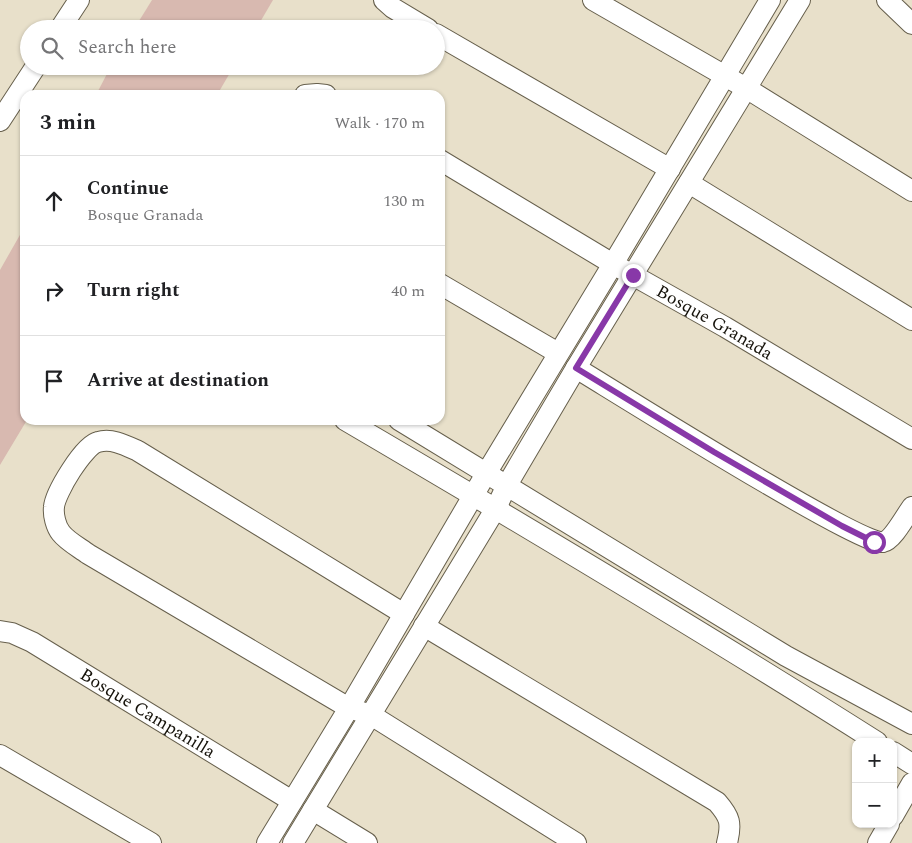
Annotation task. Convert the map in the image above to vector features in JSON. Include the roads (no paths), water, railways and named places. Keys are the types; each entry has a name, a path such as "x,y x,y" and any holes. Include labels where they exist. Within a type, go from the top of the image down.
{"street":[{"path":"66,20 79,0"},
{"path":"384,0 413,20"},
{"path":"593,0 746,88 912,191"},
{"path":"267,843 770,0"},
{"path":"293,843 496,508 576,368 800,0"},
{"path":"887,0 912,24"},
{"path":"445,39 670,168"},
{"path":"20,90 30,75"},
{"path":"0,121 20,90"},
{"name":"Bosque Granada","path":"445,163 912,439"},
{"path":"688,183 912,320"},
{"path":"445,287 558,353"},
{"path":"576,368 723,457 842,526 874,542 883,543 890,538 912,507"},
{"path":"353,425 496,508 760,668 871,738"},
{"path":"407,425 786,656 912,724"},
{"path":"404,614 122,443 109,440 96,442 84,452 57,495 54,508 55,519 61,534 88,554 349,708 371,715 576,843"},
{"path":"424,626 717,802 728,814 731,829 727,843"},
{"name":"Bosque Campanilla","path":"0,631 12,633 32,642 292,801"},
{"path":"827,710 842,686"},
{"path":"0,755 151,843"},
{"path":"897,755 912,764"},
{"path":"897,809 912,783"},
{"path":"312,810 367,843"},
{"path":"878,843 887,828"}]}
